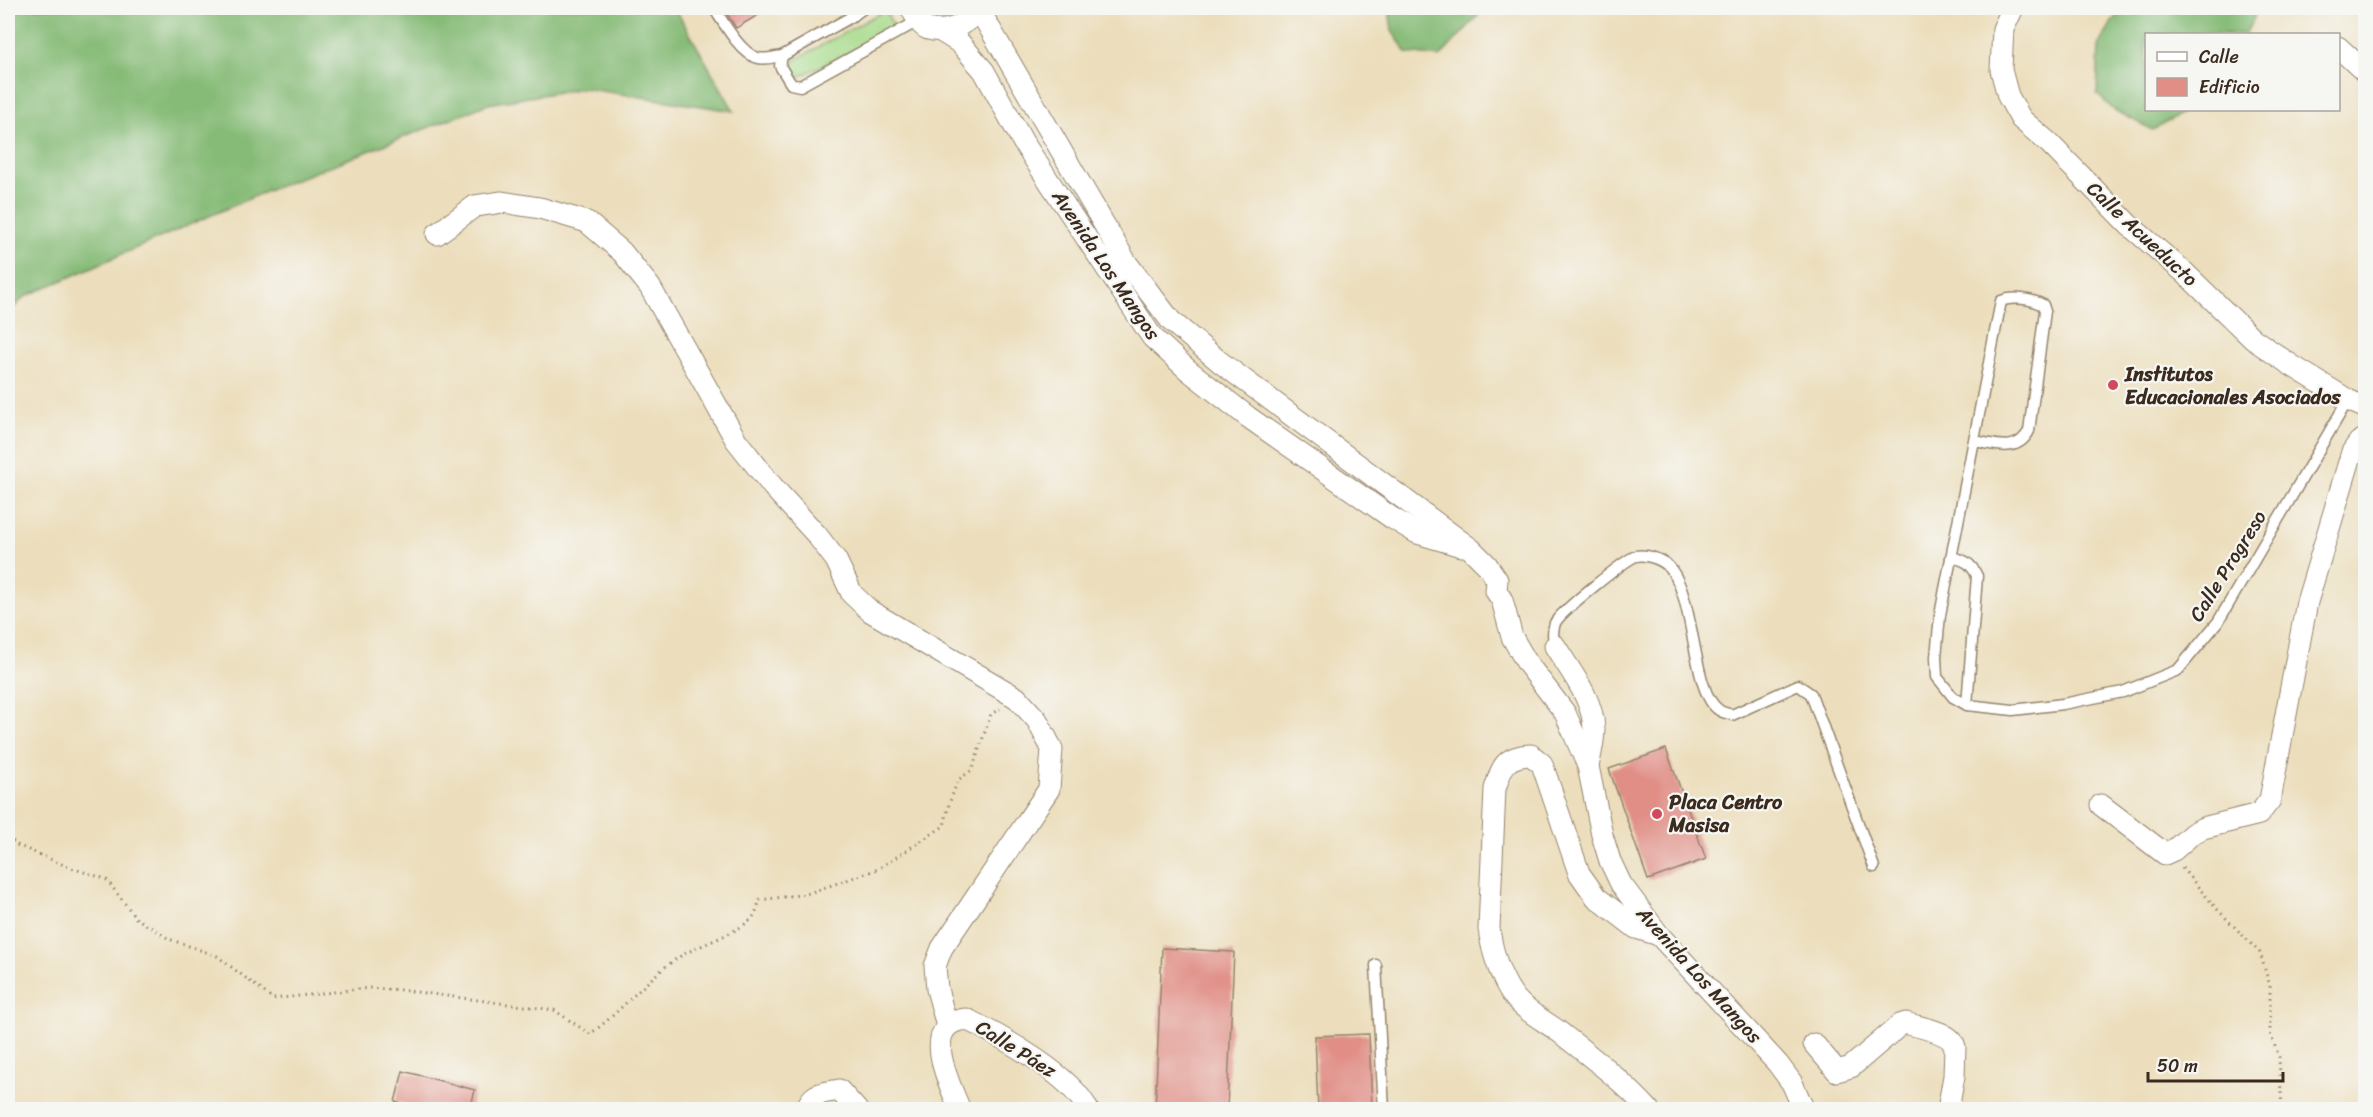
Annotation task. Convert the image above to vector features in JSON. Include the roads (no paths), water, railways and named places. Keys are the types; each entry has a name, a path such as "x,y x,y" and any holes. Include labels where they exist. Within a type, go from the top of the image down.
{"street":[{"name":"Avenida Los Mangos","path":"915,14 927,29 939,30 968,21 977,8"},
{"name":"Avenida Los Mangos","path":"977,8 1126,262 1171,321 1220,362 1471,549 1487,565 1497,580 1496,591 1502,600 1512,637 1527,663 1565,713 1588,766 1602,835 1610,861 1621,884 1659,935 1778,1064 1792,1083 1803,1110"},
{"name":"Calle Acueducto","path":"2013,8 2003,29 2001,70 2008,96 2021,119 2049,143 2129,225 2185,273 2253,339 2291,365 2357,404"},
{"name":"Avenida Los Mangos","path":"939,30 960,43 984,71 1023,142 1152,337 1188,370 1248,417 1392,518 1417,533 1471,549"},
{"path":"2340,49 2366,73"},
{"path":"437,234 475,206 502,202 540,208 587,222 622,252 650,287 736,440 836,560 852,594 870,610 1017,698 1037,720 1052,749 1049,789 942,948 935,966 937,990 947,1026"},
{"path":"2101,805 2165,854 2203,828 2259,814 2270,800 2307,602 2352,452 2359,441 2366,438"},
{"path":"1555,646 1582,690 1590,709 1594,729 1588,766"},
{"path":"1649,1110 1611,1073 1543,1019 1524,1008 1511,993 1492,951 1489,929 1495,789 1501,769 1508,760 1518,755 1531,755 1542,764 1579,873 1596,897 1636,928 1659,935"},
{"name":"Calle Páez","path":"960,1110 941,1060 939,1046 947,1026 954,1020 966,1019 1060,1076 1076,1091 1088,1110"},
{"path":"1814,1044 1837,1071 1851,1067 1900,1025 1906,1023 1947,1036 1954,1042 1955,1047 1954,1076 1948,1110"},
{"path":"806,1110 810,1099 819,1094 839,1090 857,1110"}],"lane":[{"path":"714,8 728,31 753,56 760,59 783,56 864,8"},
{"path":"783,56 780,66 784,77 791,84 800,86 915,14"},
{"path":"1967,705 1977,576 1973,566 1964,560 1951,557 2001,301 2009,298 2038,302 2043,305 2045,311 2029,431 2023,442 2014,446 1974,441"},
{"name":"Calle Progreso","path":"1951,557 1940,615 1936,657 1938,677 1953,697 1967,705 2013,710 2063,704 2123,692 2178,670 2218,622 2357,404"},
{"path":"1555,646 1552,634 1556,621 1580,596 1636,556 1650,556 1666,565 1679,583 1706,691 1718,710 1732,715 1798,685 1811,694 1874,867"},
{"path":"1376,965 1384,1110"}],"place":[{"name":"Institutos Educacionales Asociados","path":"2113,385"},
{"name":"Placa Centro Masisa","path":"1657,814"}]}
